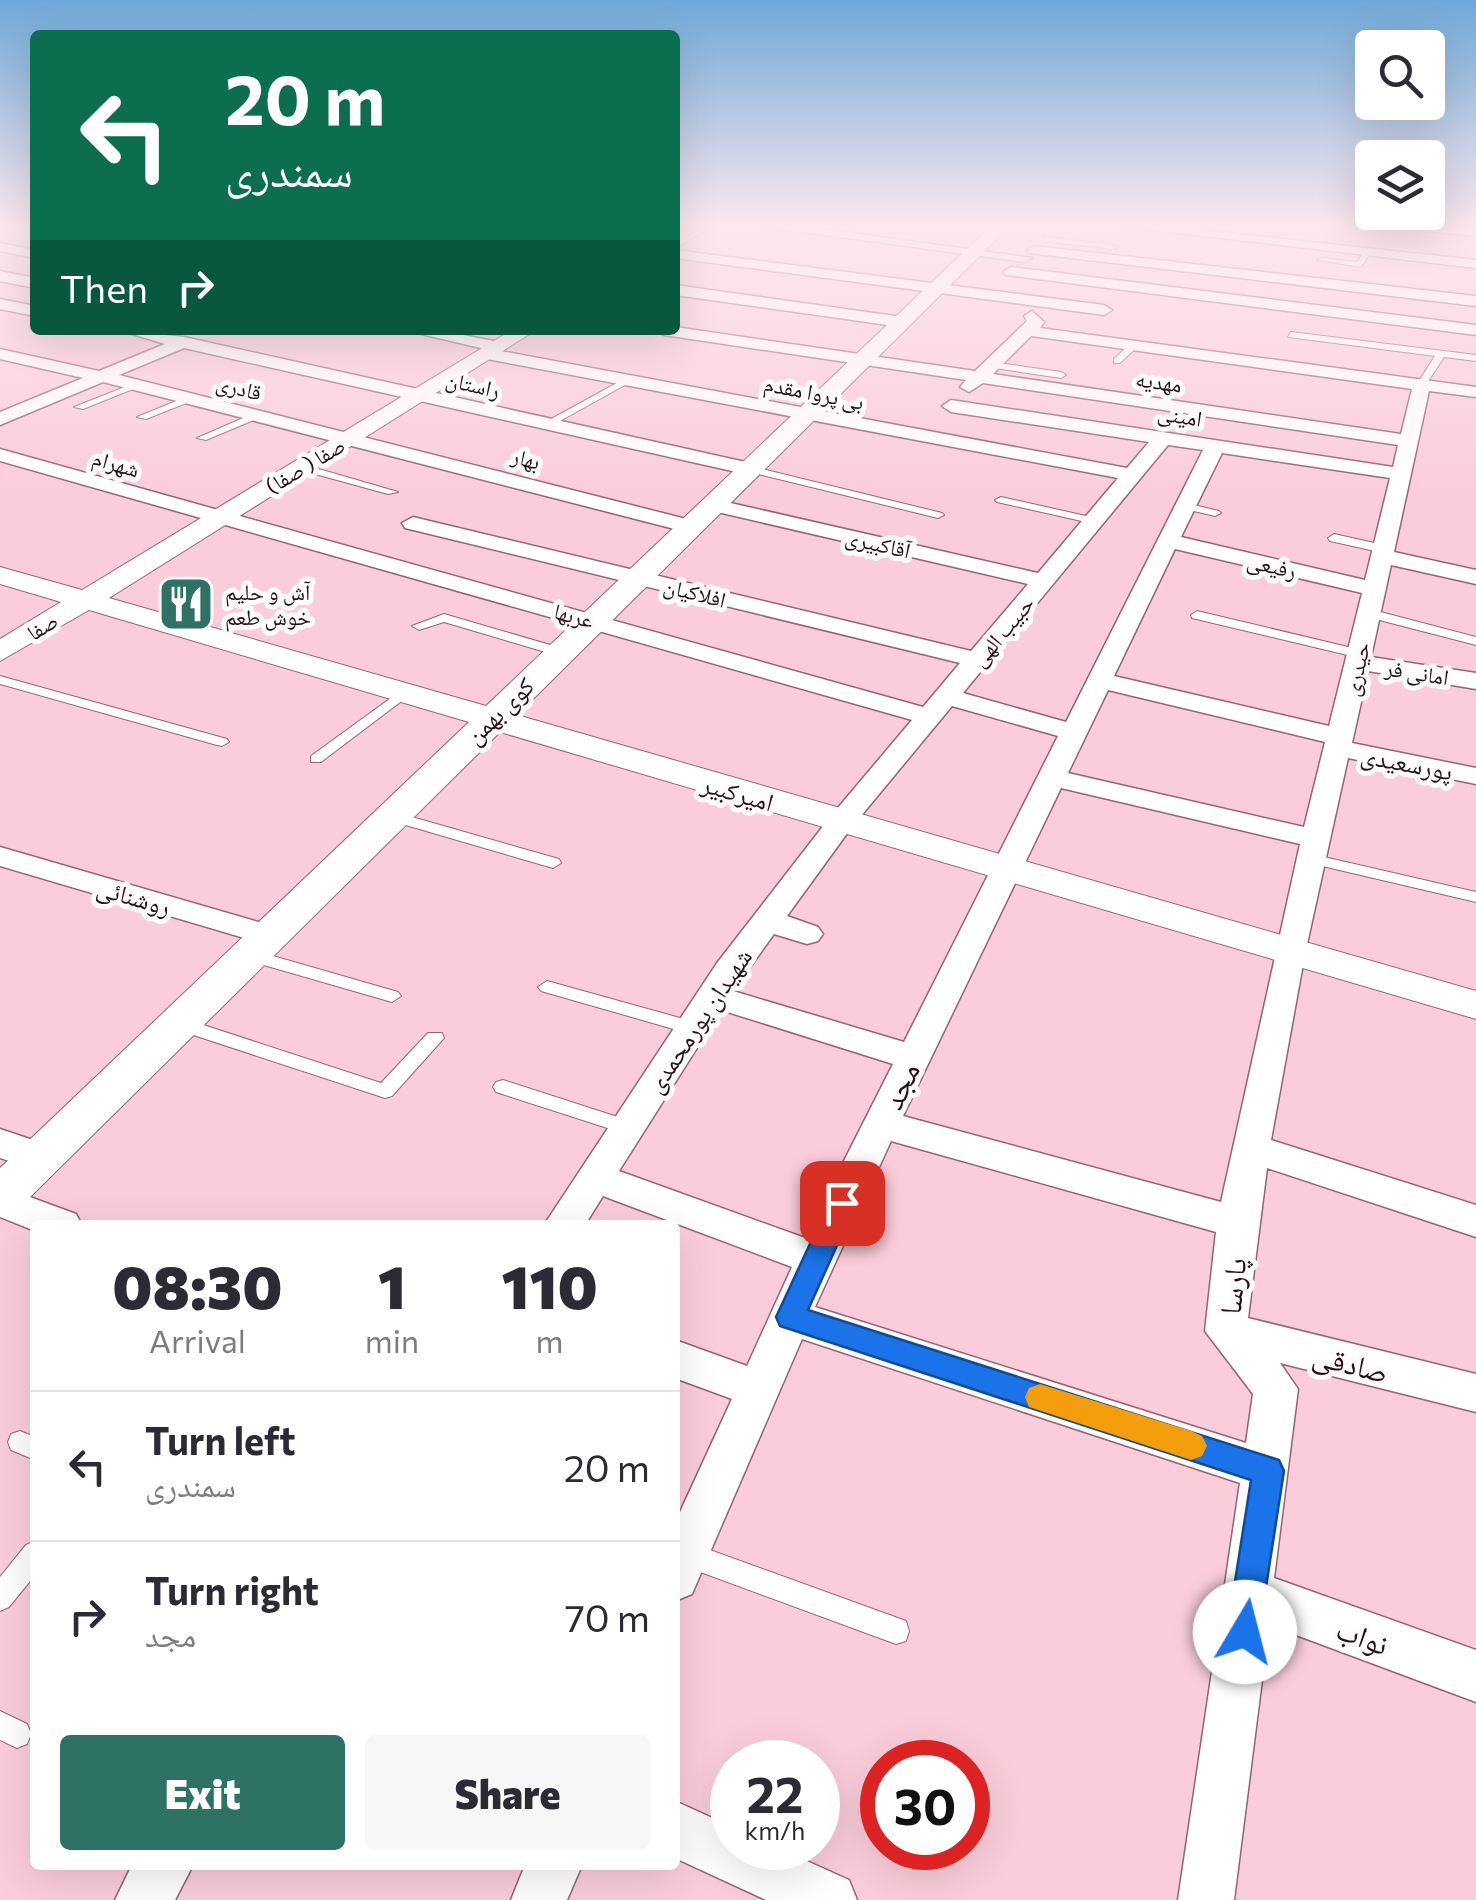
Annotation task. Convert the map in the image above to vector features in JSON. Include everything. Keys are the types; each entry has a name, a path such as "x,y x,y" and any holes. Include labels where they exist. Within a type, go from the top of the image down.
{"street":[{"path":"850,315 902,322"},
{"name":"کوی بهمن","path":"0,1199 489,719 910,315"},
{"path":"923,435 1036,322 1027,315"},
{"path":"1353,315 1476,330"},
{"path":"1027,331 1476,392"},
{"name":"مهدیه","path":"680,332 864,360 985,371 1410,441"},
{"name":"راستان","path":"151,335 750,469"},
{"name":"بی پروا مقدم","path":"432,335 628,380 1134,475"},
{"name":"صفا ( صفا)","path":"84,600 518,335"},
{"path":"0,419 184,342"},
{"name":"قادری","path":"0,354 138,384 350,438"},
{"name":"حیدری","path":"1290,953 1422,384"},
{"name":"امینی","path":"951,406 1402,474"},
{"name":"بهار","path":"350,438 690,526"},
{"name":"حبیب الهی","path":"841,822 1162,438"},
{"name":"مجد","path":"680,1565 880,1124 1215,446"},
{"name":"شهرام","path":"0,455 218,518"},
{"name":"آقاکبیری","path":"712,505 1044,581"},
{"name":"عربها","path":"218,518 929,717"},
{"name":"افلاکیان","path":"412,523 977,660"},
{"name":"رفیعی","path":"1168,541 1372,601"},
{"path":"1384,552 1476,576"},
{"name":"امیرکبیر","path":"0,575 1476,1006"},
{"name":"صفا","path":"0,652 84,600"},
{"name":"امانی فر","path":"1359,658 1476,682"},
{"name":"پورسعیدی","path":"1098,680 1476,776"},
{"path":"947,696 1072,732"},
{"path":"1050,777 1314,849"},
{"name":"شهیدان پورمحمدی","path":"567,1220 712,996 841,822"},
{"name":"روشنائی","path":"0,856 258,945"},
{"path":"767,920 807,934"},
{"name":"پارسا","path":"1206,1900 1268,1471 1276,1389 1226,1331 1237,1222 1290,953"},
{"path":"712,996 913,1057"},
{"path":"880,1124 1237,1222"},
{"path":"0,1143 41,1157"},
{"path":"1251,1148 1476,1220"},
{"path":"593,1177 816,1259"},
{"path":"0,1199 50,1220"},
{"path":"790,1317 1268,1471"},
{"name":"صادقی","path":"1226,1331 1476,1393"},
{"path":"680,1361 758,1389"},
{"name":"نواب","path":"1250,1594 1476,1676"},
{"path":"680,1831 829,1900"},
{"path":"143,1900 162,1870"},
{"path":"539,1900 552,1870"}],"lane":[{"path":"1291,335 1476,358"},
{"path":"1117,361 1134,345"},
{"path":"1422,384 1441,354"},
{"path":"985,371 1060,374"},
{"path":"546,424 628,380"},
{"path":"79,407 138,384"},
{"path":"142,416 191,398"},
{"path":"202,438 258,414"},
{"path":"301,468 392,492"},
{"path":"750,469 938,514"},
{"path":"1001,500 1095,521"},
{"path":"1186,506 1214,513"},
{"path":"1334,538 1384,552"},
{"path":"1372,601 1476,640"},
{"path":"1198,615 1359,658"},
{"path":"419,626 444,618 559,652"},
{"path":"0,680 222,742"},
{"path":"316,759 402,694"},
{"path":"390,816 553,863"},
{"path":"1314,849 1476,897"},
{"path":"258,945 392,996"},
{"path":"547,987 691,1028"},
{"path":"178,1022 384,1091 435,1038"},
{"path":"503,1087 626,1126"},
{"path":"0,1598 30,1560"},
{"path":"680,1565 896,1631"}],"slow traffic":[{"path":"1040,1397 1191,1446"}],"place":[{"name":"آش و حلیم خوش طعم","path":"186,604"}],"route":[{"path":"842,1203 790,1317 1268,1471 1245,1632"}]}
